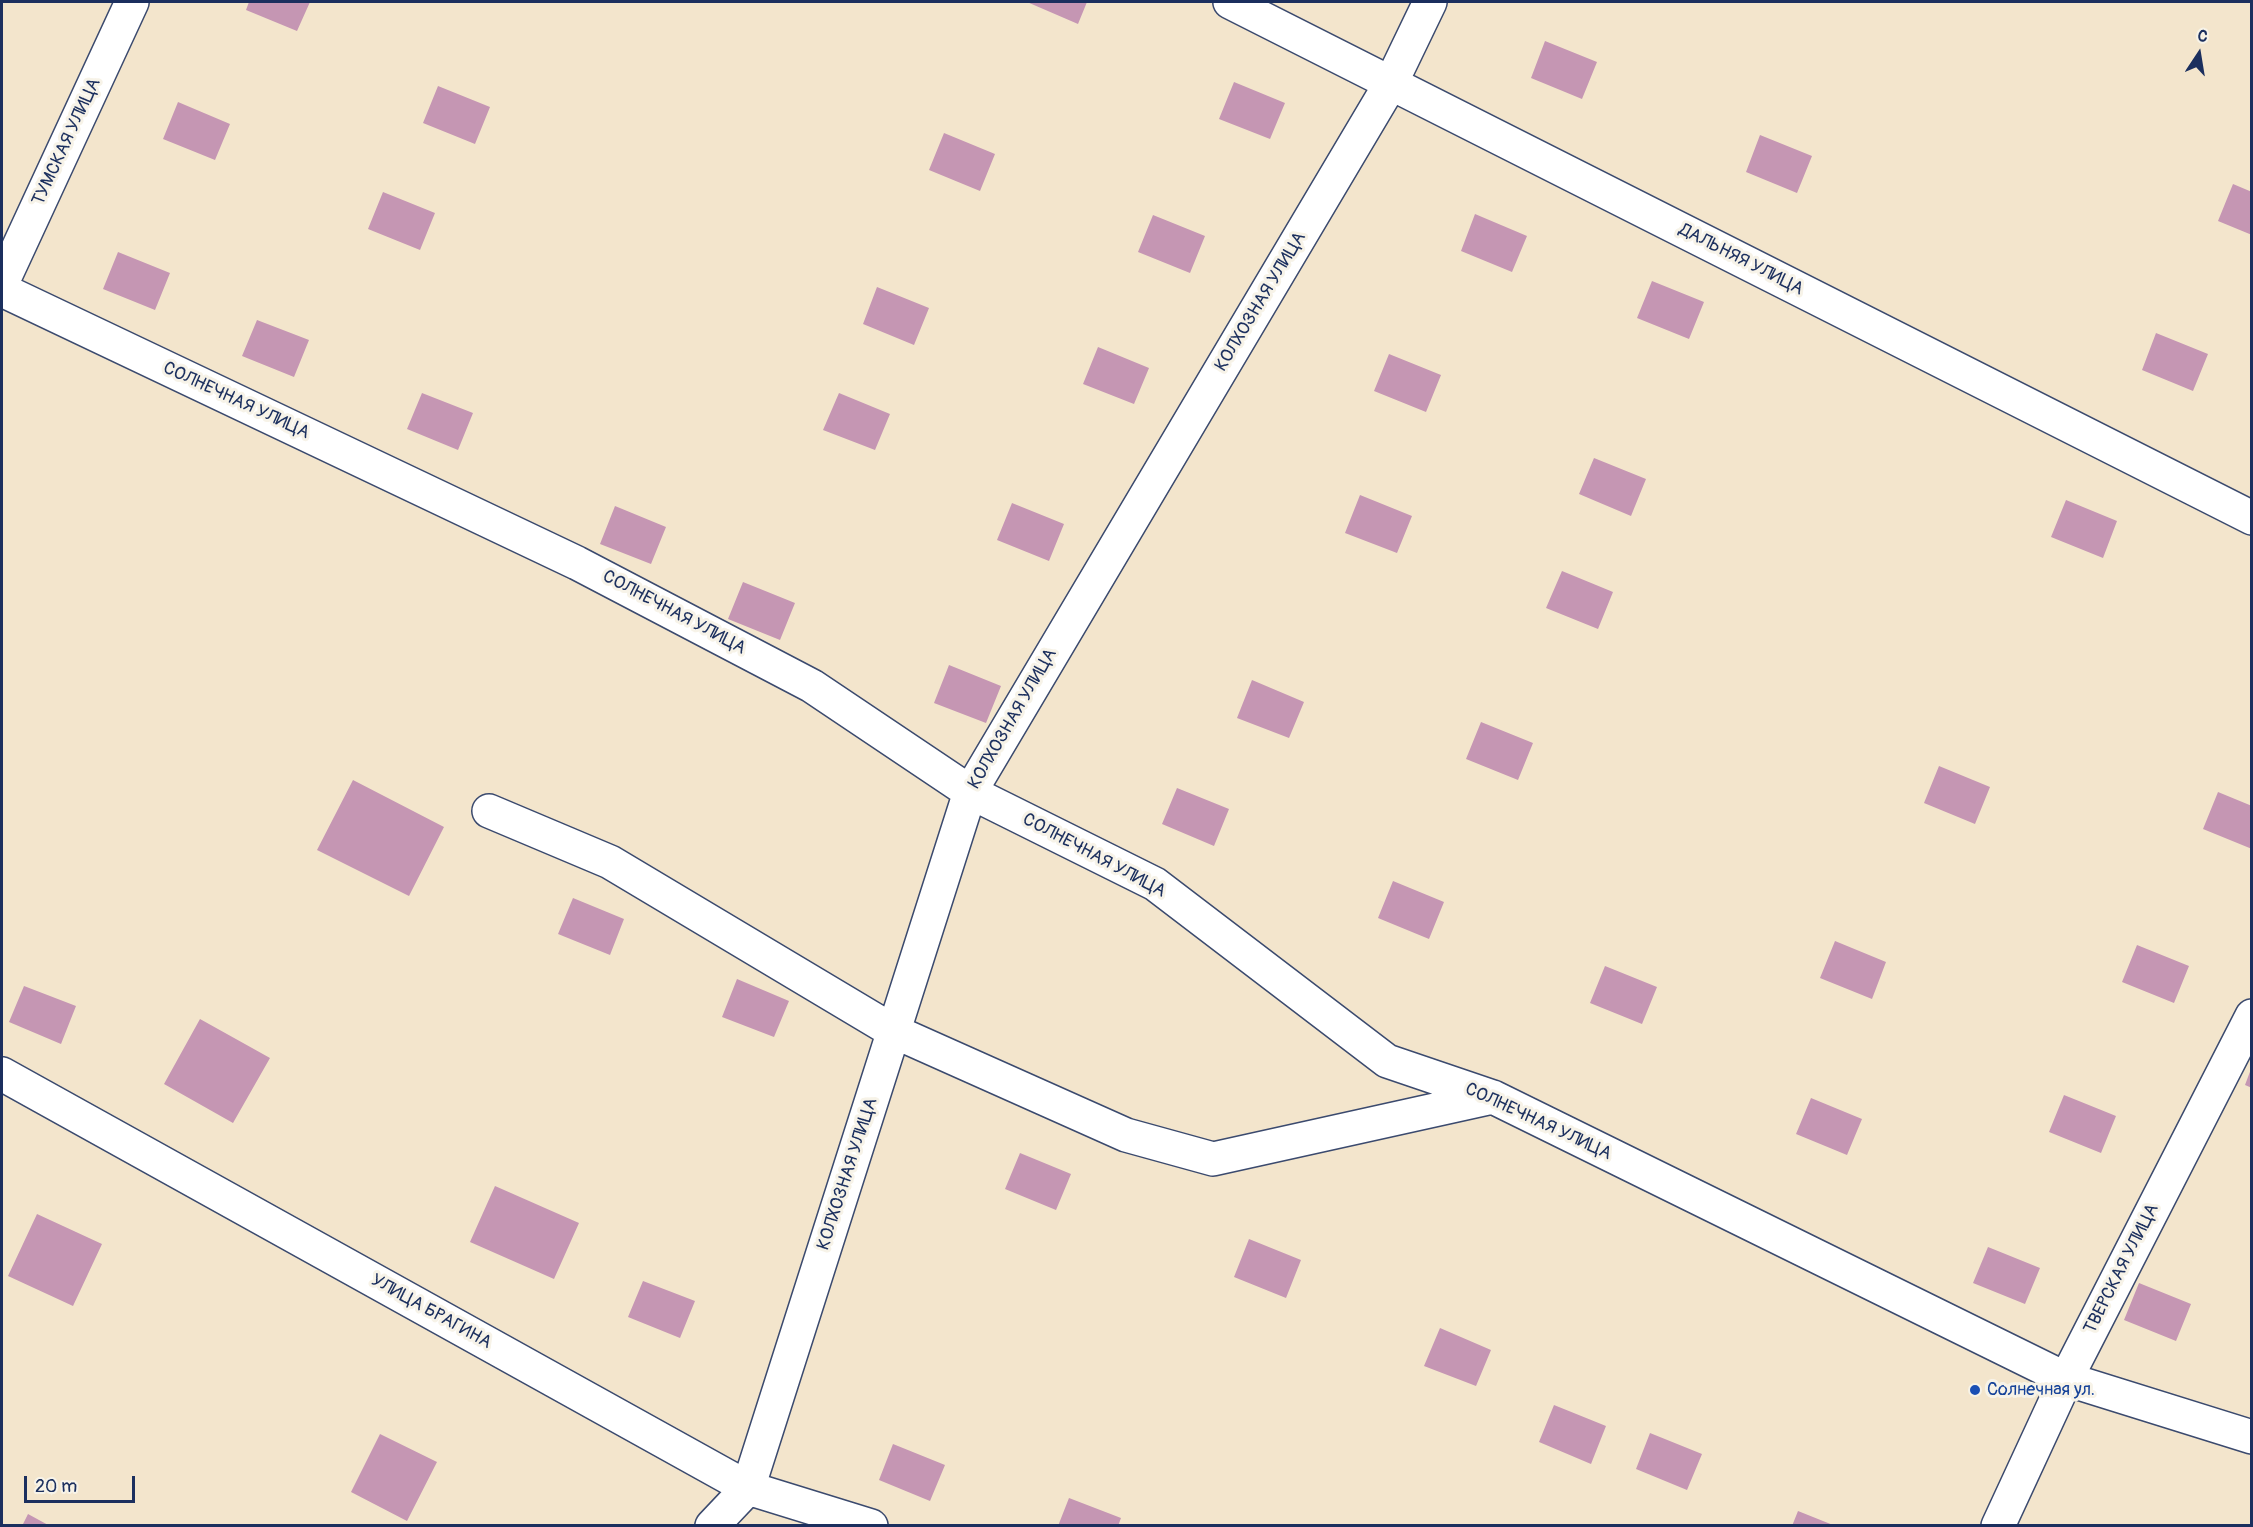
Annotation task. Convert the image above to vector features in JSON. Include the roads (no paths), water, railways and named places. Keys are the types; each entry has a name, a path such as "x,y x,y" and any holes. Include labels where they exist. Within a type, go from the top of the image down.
{"street":[{"name":"ТУМСКАЯ УЛИЦА","path":"2,283 132,2"},
{"name":"ДАЛЬНЯЯ УЛИЦА","path":"1230,2 2252,518"},
{"name":"КОЛХОЗНАЯ УЛИЦА","path":"712,1526 748,1488 970,792 1391,83 1430,2"},
{"name":"СОЛНЕЧНАЯ УЛИЦА","path":"2,290 577,563 813,686 970,792 1155,884 1387,1060 1493,1097 2066,1379 2252,1437"},
{"path":"489,811 610,862 893,1032 1126,1135 1213,1159 1493,1097"},
{"name":"ТВЕРСКАЯ УЛИЦА","path":"1998,1526 2066,1379 2252,1016"},
{"name":"УЛИЦА БРАГИНА","path":"2,1074 748,1488 871,1526"}],"place":[{"name":"Солнечная ул.","path":"1975,1390"}]}
